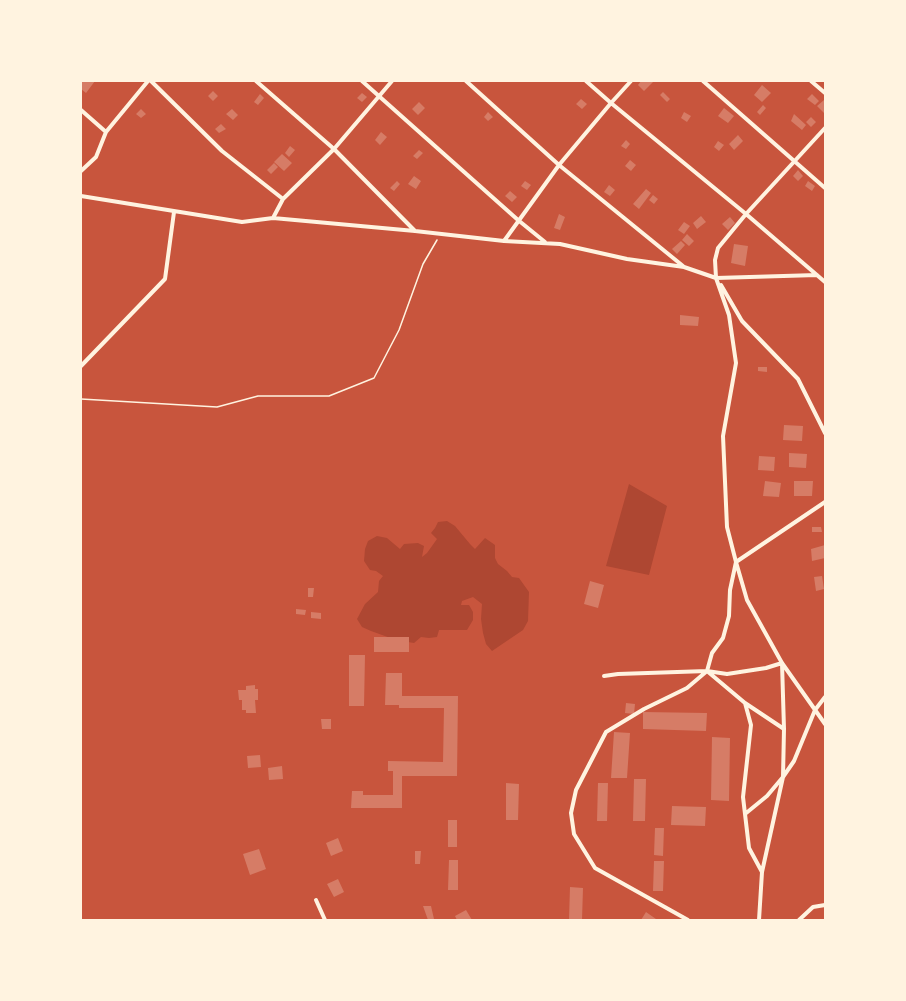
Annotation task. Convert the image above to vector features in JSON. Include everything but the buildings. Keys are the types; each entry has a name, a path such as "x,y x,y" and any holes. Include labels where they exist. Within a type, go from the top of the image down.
{"street":[{"path":"81,171 96,157 106,132 148,81"},
{"path":"151,81 222,151 283,199"},
{"path":"256,81 334,149 415,231"},
{"path":"362,81 518,220 546,243"},
{"path":"273,218 283,199 334,149 392,81"},
{"path":"466,81 559,164 684,267"},
{"path":"586,81 610,103 746,214 825,282"},
{"path":"504,241 559,164 610,103 631,81"},
{"path":"703,81 825,188"},
{"path":"811,81 825,93"},
{"path":"81,110 106,132"},
{"path":"825,128 746,214 718,248 715,260 716,278 729,315 736,363 723,436 727,527 747,600 782,663 825,724"},
{"path":"81,196 242,222 273,218 504,241 560,244 627,259 684,267 716,278 817,275"},
{"path":"81,366 165,279 174,212"},
{"path":"716,278 742,321 798,379 825,433"},
{"path":"688,920 595,868 574,834 572,813 576,790 606,732 644,709 687,688 707,671 712,653 723,638 729,616 730,590 736,562 825,502"},
{"path":"604,676 618,674 707,671 727,674 766,668 782,663"},
{"path":"759,920 762,872 783,777 784,729 782,663"},
{"path":"707,671 745,703 784,729"},
{"path":"745,814 767,796 794,761 815,710 825,697"},
{"path":"745,703 751,725 743,797 749,848 762,872"},
{"path":"316,900 325,920"},
{"path":"799,920 813,907 825,905"}],"path":[{"path":"81,399 217,407 258,396 329,396 374,378 400,330 422,264 441,235"}],"shaded area":[{"path":"629,484 667,506 649,575 606,566"},
{"path":"447,521 455,526 475,549 485,538 495,545 495,558 498,564 512,577 519,578 529,592 528,621 523,630 492,651 486,644 483,633 481,619 482,604 473,597 462,601 461,605 469,605 473,612 473,620 467,630 439,630 437,637 421,637 414,643 396,640 371,631 362,627 357,619 365,604 378,592 379,581 383,576 376,571 370,570 364,561 365,549 368,541 377,536 387,538 400,549 404,544 418,543 424,546 422,557 427,553 437,539 431,533 438,522"}]}
